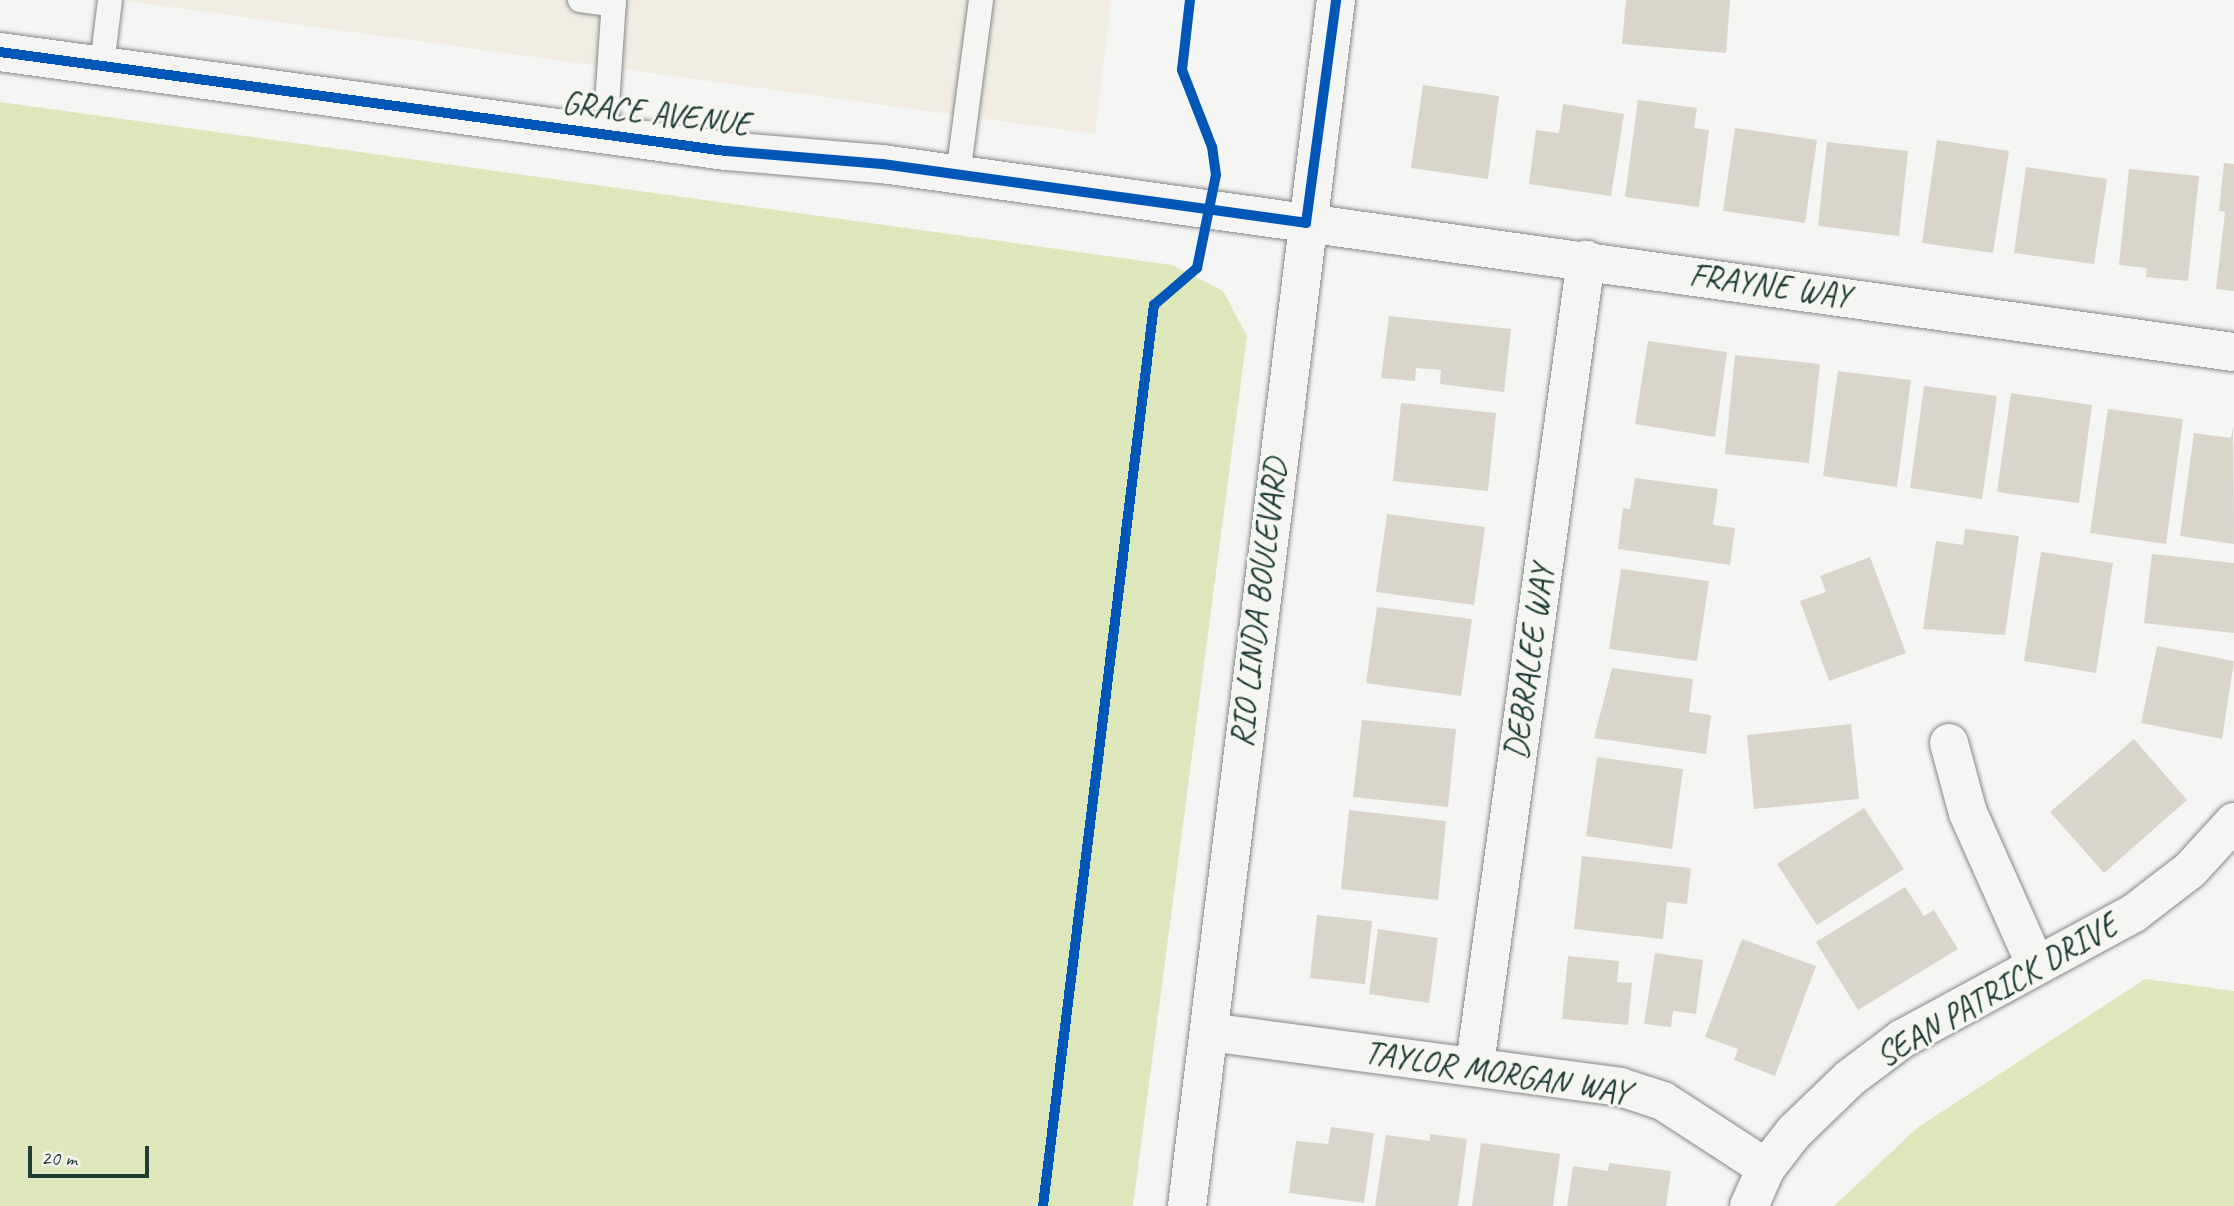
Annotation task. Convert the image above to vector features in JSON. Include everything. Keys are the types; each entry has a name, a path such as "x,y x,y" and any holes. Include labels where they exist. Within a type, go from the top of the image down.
{"street":[{"name":"RIO LINDA BOULEVARD","path":"1187,1206 1306,223 1336,0"},
{"name":"GRACE AVENUE","path":"0,52 605,135 958,175 1306,223"},
{"name":"FRAYNE WAY","path":"1306,223 2234,352"},
{"name":"DEBRALEE WAY","path":"1475,1064 1586,260"},
{"path":"1949,743 1968,813 2036,966"},
{"name":"SEAN PATRICK DRIVE","path":"1749,1206 1766,1168 1794,1132 1871,1062 1902,1039 2134,913 2190,870 2234,822"},
{"name":"TAYLOR MORGAN WAY","path":"1209,1032 1475,1064 1620,1087 1663,1101 1766,1168"}],"lane":[{"path":"102,65 110,0"},
{"path":"580,0 614,2 605,135"},
{"path":"958,175 981,0"}],"shaded area":[{"path":"119,0 1111,0 1095,134"}],"green space":[{"path":"0,102 1172,265 1223,291 1247,336 1133,1206 0,1206"},
{"path":"2145,979 2234,991 2234,1206 1834,1206 1917,1128"}],"building":[{"path":"1626,0 1730,0 1726,53 1622,44"},
{"path":"1423,85 1499,96 1488,179 1411,168"},
{"path":"1638,100 1697,108 1694,128 1709,130 1699,207 1625,197"},
{"path":"1563,104 1624,114 1611,196 1529,184 1536,130 1559,133"},
{"path":"1735,128 1817,140 1805,223 1723,211"},
{"path":"1937,140 2009,151 1993,253 1922,243"},
{"path":"1827,142 1908,151 1899,236 1818,226"},
{"path":"2224,163 2234,164 2234,291 2216,289 2225,212 2219,211"},
{"path":"2026,167 2107,179 2094,264 2014,253"},
{"path":"2129,169 2199,176 2188,281 2146,277 2147,268 2119,265"},
{"path":"1389,316 1511,329 1504,392 1440,384 1441,370 1416,368 1415,381 1381,378"},
{"path":"1648,341 1727,352 1715,437 1635,424"},
{"path":"1735,355 1820,364 1809,463 1725,454"},
{"path":"1838,371 1911,380 1897,487 1823,476"},
{"path":"1924,386 1997,396 1982,499 1910,488"},
{"path":"2011,393 2092,405 2079,503 1997,492"},
{"path":"1401,403 1496,413 1488,491 1393,481"},
{"path":"2108,409 2183,419 2166,544 2090,533"},
{"path":"2233,427 2234,544 2180,536 2194,433 2231,438"},
{"path":"1635,478 1718,489 1713,525 1735,528 1730,565 1618,549 1623,508 1630,509"},
{"path":"1387,514 1485,527 1474,605 1376,592"},
{"path":"1965,529 2019,536 2005,635 1923,629 1936,541 1963,545"},
{"path":"2041,552 2113,563 2096,673 2024,661"},
{"path":"2152,554 2234,563 2234,633 2144,623"},
{"path":"1870,557 1906,653 1829,681 1800,601 1826,592 1820,576"},
{"path":"1621,569 1709,581 1697,661 1609,649"},
{"path":"1377,607 1472,619 1461,696 1366,683"},
{"path":"2157,646 2234,661 2222,739 2141,723"},
{"path":"1612,668 1693,679 1689,712 1711,715 1706,754 1594,738"},
{"path":"1362,720 1456,729 1448,807 1353,797"},
{"path":"1851,724 1859,799 1754,809 1747,735"},
{"path":"2134,739 2187,800 2104,873 2050,812"},
{"path":"1597,757 1683,769 1672,849 1586,836"},
{"path":"1864,808 1904,869 1817,925 1777,864"},
{"path":"1349,810 1446,821 1438,900 1341,889"},
{"path":"1582,856 1691,868 1687,904 1667,902 1663,939 1574,929"},
{"path":"1905,887 1924,916 1934,910 1958,949 1858,1010 1816,942"},
{"path":"1317,915 1372,921 1365,984 1310,978"},
{"path":"1378,929 1438,938 1429,1003 1369,994"},
{"path":"1742,939 1816,966 1775,1076 1734,1060 1738,1049 1705,1037"},
{"path":"1655,953 1703,960 1696,1014 1673,1011 1671,1027 1644,1024"},
{"path":"1568,956 1619,961 1617,982 1632,983 1628,1025 1562,1019"},
{"path":"1331,1127 1374,1133 1364,1203 1289,1193 1296,1141 1328,1144"},
{"path":"1430,1134 1467,1139 1458,1206 1375,1206 1386,1135 1430,1141"},
{"path":"1481,1143 1560,1154 1553,1206 1472,1206"},
{"path":"1609,1163 1671,1171 1666,1206 1567,1206 1573,1166 1608,1171"}],"cycle path":[{"path":"1043,1206 1154,305 1197,268 1216,175 1212,147 1182,70 1190,0"},
{"path":"0,52 726,151 882,164 1306,223 1336,0"}]}
